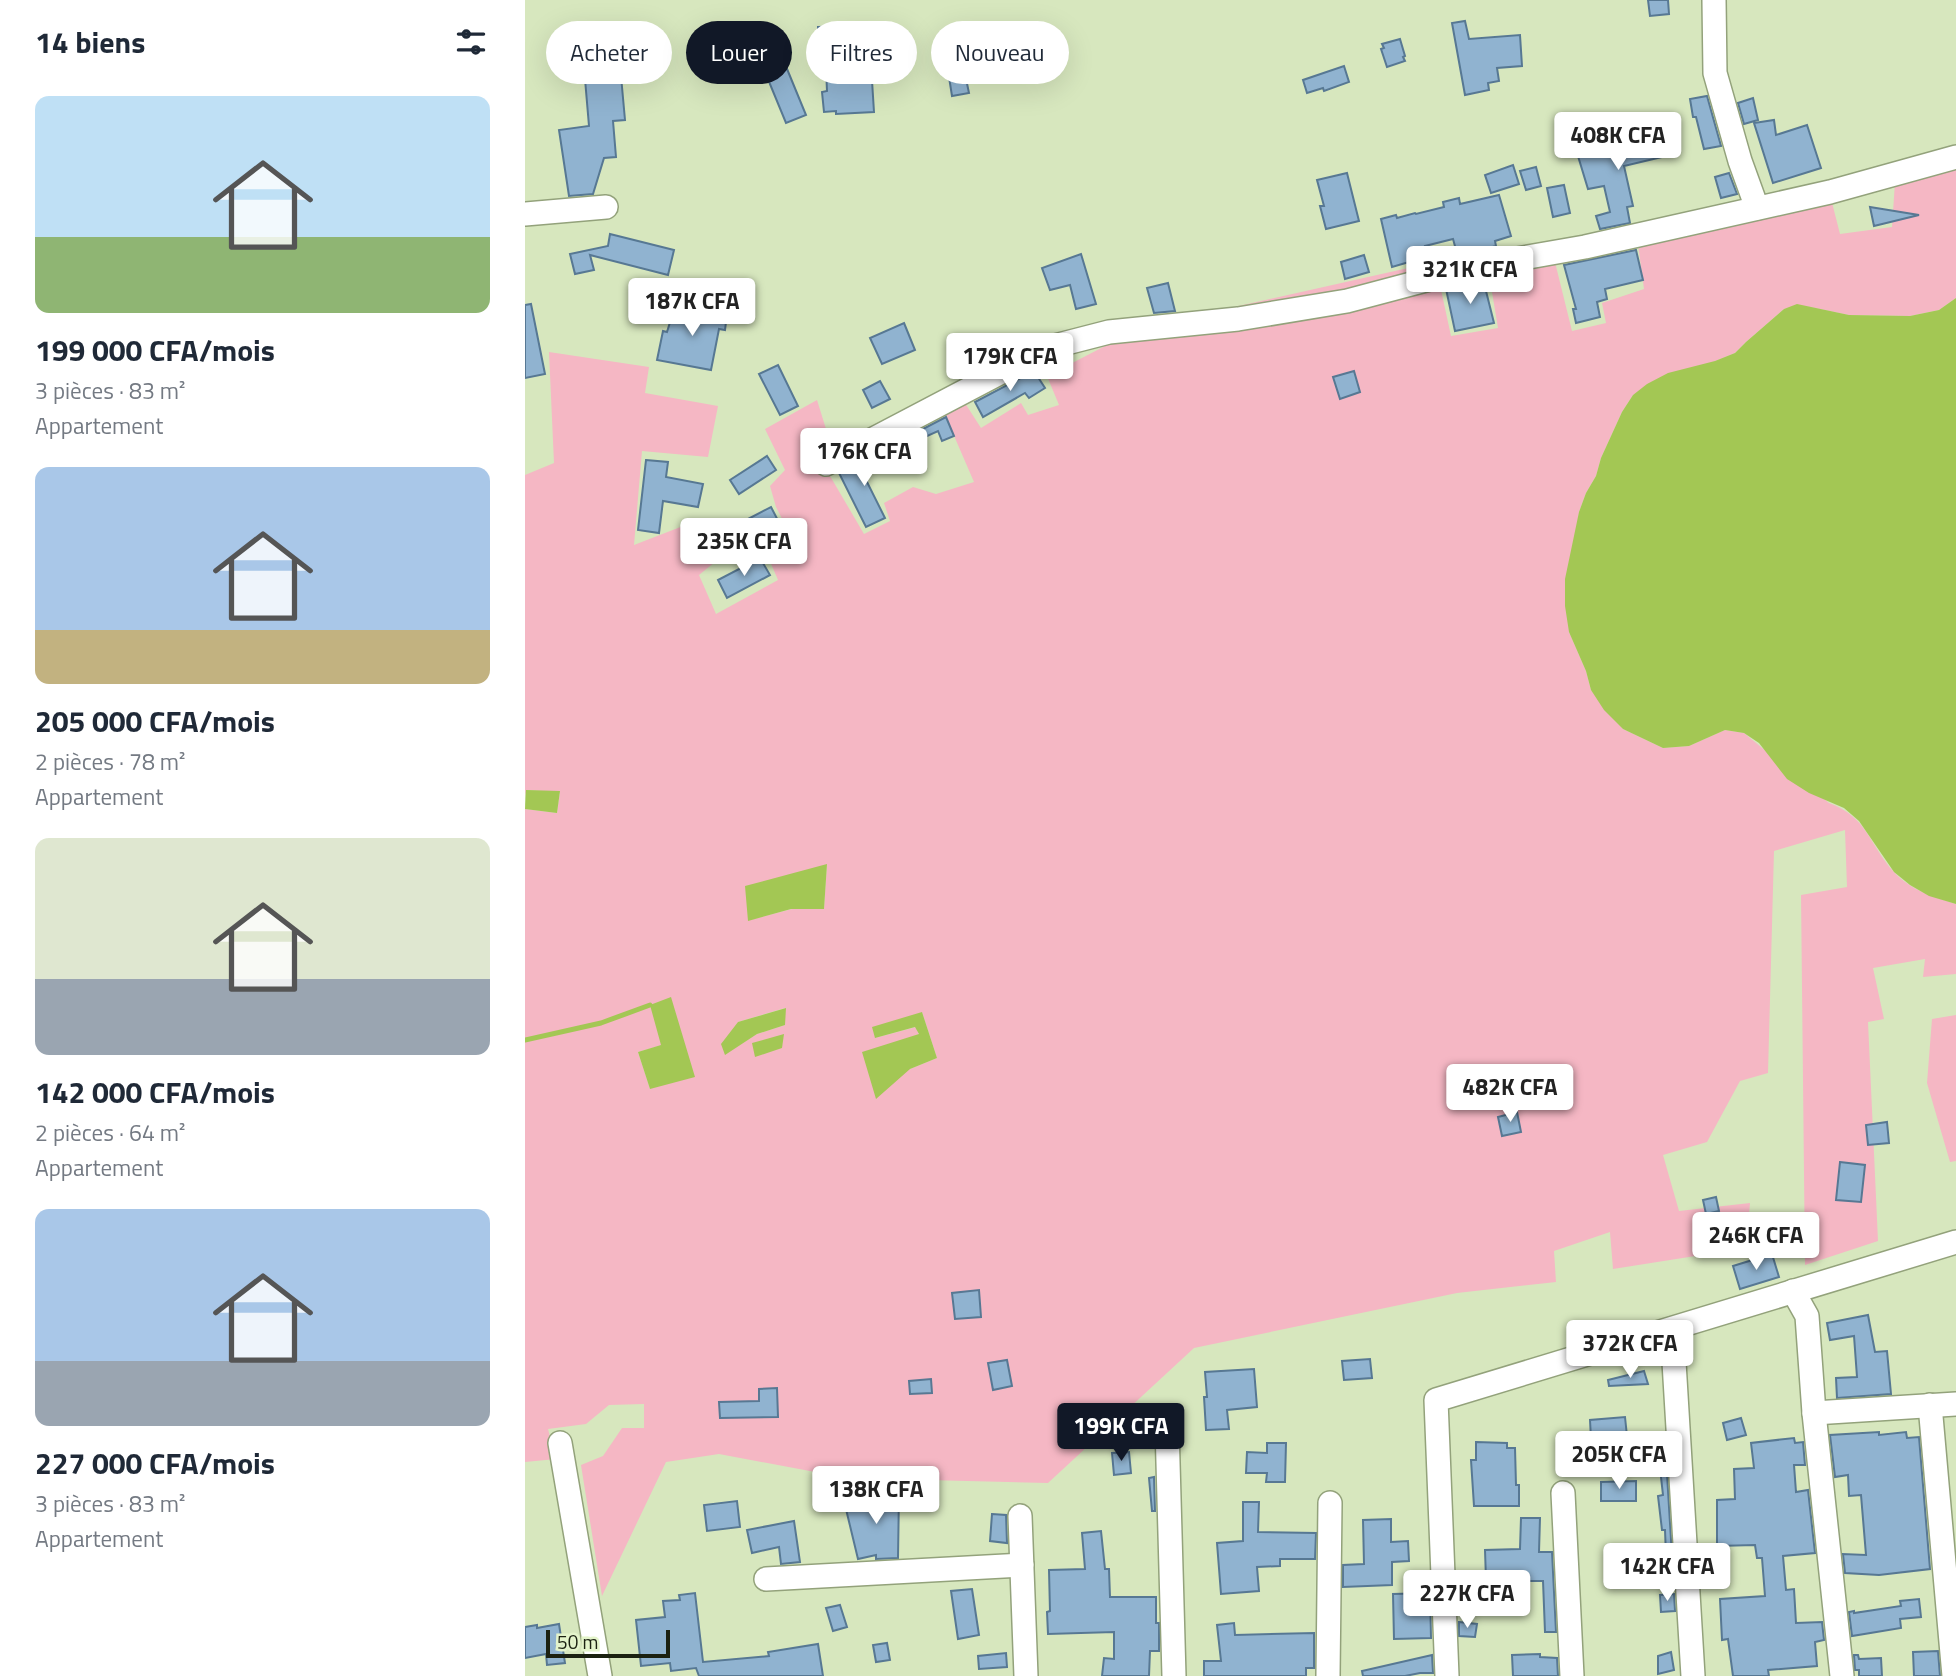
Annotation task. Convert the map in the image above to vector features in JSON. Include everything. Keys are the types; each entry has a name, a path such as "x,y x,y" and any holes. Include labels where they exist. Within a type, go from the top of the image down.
{"street":[{"path":"1714,0 1715,73 1740,161 1757,208"},
{"path":"826,464 1047,348 1109,332 1238,319 1347,301 1483,265 1585,247 1830,192 1956,157"},
{"path":"525,214 606,207"},
{"path":"1447,1676 1436,1400 1956,1242"},
{"path":"1793,1291 1807,1316 1814,1413 1842,1676"},
{"path":"1672,1329 1693,1676"},
{"path":"1814,1413 1956,1404"},
{"path":"1930,1405 1954,1676"},
{"path":"1167,1427 1174,1676"},
{"path":"560,1443 600,1676"},
{"path":"1563,1493 1572,1676"},
{"path":"1328,1676 1330,1503"},
{"path":"1020,1516 1026,1676"},
{"path":"766,1579 1022,1565"}],"shaded area":[{"path":"1956,145 1956,298 1939,310 1910,316 1849,315 1805,306 1784,309 1735,353 1633,395 1622,412 1579,512 1569,632 1591,690 1623,729 1663,748 1689,746 1725,730 1744,733 1829,803 1852,816 1894,872 1907,884 1956,904 1956,974 1923,977 1925,959 1873,968 1884,1019 1868,1022 1878,1241 1805,1265 1801,895 1847,887 1845,830 1774,851 1768,1073 1740,1081 1707,1142 1663,1155 1679,1211 1750,1203 1746,1248 1613,1269 1610,1232 1554,1251 1556,1282 1457,1293 1194,1348 1048,1483 847,1478 719,1454 666,1462 602,1596 581,1465 603,1456 622,1428 644,1428 644,1404 609,1405 586,1424 548,1429 556,1459 525,1462 525,809 557,813 560,792 526,790 525,796 525,475 554,463 549,352 649,367 645,393 718,406 708,457 642,451 634,545 696,521 715,562 699,575 716,614 778,580 766,552 792,538 776,507 770,486 785,470 765,429 817,400 831,445 816,452 864,534 890,521 884,503 913,487 936,494 974,482 942,408 963,400 981,428 1021,403 1028,415 1059,405 1047,376 1140,328 1435,262 1451,336 1498,328 1487,262 1552,250 1572,331 1606,323 1602,303 1644,289 1636,229 1827,183 1840,234 1892,227 1896,167","holes":["827,864 824,909 792,909 749,920","785,1008 785,1025 757,1034 725,1054 738,1022","922,1012 937,1058 910,1069 919,1035 916,1027 875,1038","662,1045 650,1089 638,1052"]},
{"path":"1956,298 1956,904 1929,896 1910,885 1894,872 1859,821 1844,808 1809,793 1787,779 1759,743 1744,733 1725,730 1689,746 1663,748 1623,729 1604,710 1591,690 1569,632 1565,579 1579,512 1586,493 1596,476 1601,458 1622,412 1633,395 1647,384 1668,373 1735,353 1784,309 1797,304 1849,315 1910,316 1939,310"},
{"path":"526,790 560,791 557,813 525,809"},
{"path":"827,864 824,909 791,909 748,921 745,886"},
{"path":"671,997 695,1077 650,1089 638,1052 661,1045 650,1005"},
{"path":"786,1008 785,1025 757,1034 725,1055 721,1044 738,1022"},
{"path":"922,1012 937,1058 910,1069 876,1099 862,1052 919,1034 915,1027 875,1038 872,1027"},
{"path":"1956,1015 1956,1161 1950,1162 1927,1083 1932,1019"},
{"path":"784,1034 782,1048 755,1057 752,1043"}],"building":[{"path":"1648,0 1668,0 1669,14 1650,16"},
{"path":"1465,21 1469,39 1520,35 1522,66 1497,68 1499,81 1488,83 1489,90 1465,95 1452,23"},
{"path":"1400,39 1405,61 1387,67 1382,44"},
{"path":"1344,66 1349,82 1324,91 1323,88 1307,93 1303,80"},
{"path":"792,81 806,115 786,123 770,84 792,84"},
{"path":"585,84 622,84 625,120 613,121 616,157 604,158 593,194 569,196 559,130 589,126"},
{"path":"827,84 872,84 874,112 824,112 822,92 827,91"},
{"path":"950,84 967,84 969,93 952,96"},
{"path":"1707,96 1721,146 1704,149 1690,99"},
{"path":"1753,98 1758,120 1744,124 1738,103"},
{"path":"1774,120 1776,135 1807,125 1821,168 1773,183 1754,123"},
{"path":"1656,130 1662,157 1624,166 1633,206 1627,207 1630,223 1600,229 1596,216 1610,212 1604,186 1588,189 1578,156 1592,154 1590,149 1605,145 1605,142"},
{"path":"1513,165 1519,184 1491,193 1485,175"},
{"path":"1536,167 1541,186 1526,190 1520,171"},
{"path":"1347,173 1359,221 1326,229 1320,206 1324,206 1317,180"},
{"path":"1729,173 1737,194 1721,198 1715,177"},
{"path":"1564,185 1570,213 1553,217 1547,188"},
{"path":"1499,195 1511,236 1495,241 1496,246 1458,257 1453,239 1425,246 1429,260 1392,267 1381,219 1444,207 1443,202 1459,198 1460,204"},
{"path":"1870,207 1919,215 1874,226"},
{"path":"610,234 674,250 668,275 590,255 594,270 575,274 570,254 608,246"},
{"path":"1636,250 1643,280 1605,289 1607,299 1597,302 1600,317 1576,323 1573,309 1576,309 1564,265"},
{"path":"1081,254 1096,304 1076,309 1070,285 1050,290 1042,268"},
{"path":"1364,255 1369,272 1345,279 1341,262"},
{"path":"1483,279 1494,323 1455,331 1446,289"},
{"path":"1168,283 1175,311 1154,313 1147,288"},
{"path":"531,304 545,374 525,378 525,305"},
{"path":"675,306 727,314 725,330 719,329 711,370 657,360 663,331 667,332"},
{"path":"904,323 915,350 882,364 870,338"},
{"path":"778,365 798,406 780,415 759,374"},
{"path":"1034,371 1045,388 1029,398 1025,393 983,417 975,402"},
{"path":"1354,371 1360,392 1340,399 1333,377"},
{"path":"880,381 890,399 872,408 863,390"},
{"path":"946,417 954,436 942,441 938,431 925,437 921,430"},
{"path":"884,449 890,459 863,474 885,518 866,527 839,473"},
{"path":"767,456 776,470 739,494 730,480"},
{"path":"646,460 668,462 666,477 703,484 698,507 663,501 659,533 638,530"},
{"path":"771,507 786,536 762,548 748,519"},
{"path":"760,558 770,575 727,598 718,580"},
{"path":"1517,1112 1521,1132 1502,1136 1498,1117"},
{"path":"1887,1122 1889,1143 1868,1145 1866,1125"},
{"path":"1840,1162 1865,1165 1861,1202 1836,1200"},
{"path":"1716,1197 1719,1211 1706,1214 1703,1200"},
{"path":"1772,1254 1779,1277 1740,1289 1733,1266"},
{"path":"979,1290 981,1317 955,1319 952,1293"},
{"path":"1868,1315 1875,1352 1887,1351 1891,1394 1837,1398 1836,1378 1857,1377 1854,1336 1830,1340 1827,1323"},
{"path":"1370,1359 1372,1378 1344,1380 1342,1361"},
{"path":"1007,1360 1012,1386 993,1390 988,1363"},
{"path":"1254,1369 1257,1407 1227,1410 1229,1429 1206,1430 1205,1372"},
{"path":"1644,1371 1648,1384 1609,1386 1608,1380"},
{"path":"931,1379 932,1393 910,1394 909,1381"},
{"path":"777,1388 778,1417 720,1418 719,1402 759,1401 759,1389"},
{"path":"1625,1417 1627,1436 1591,1439 1590,1420"},
{"path":"1741,1418 1746,1435 1727,1440 1723,1423"},
{"path":"1879,1432 1879,1435 1906,1432 1907,1438 1919,1437 1930,1569 1879,1575 1845,1573 1843,1554 1866,1555 1861,1495 1849,1496 1848,1475 1835,1477 1830,1435"},
{"path":"1794,1438 1795,1443 1803,1442 1805,1465 1794,1465 1796,1492 1808,1490 1815,1553 1783,1556 1786,1590 1794,1589 1796,1623 1822,1622 1824,1640 1815,1642 1817,1666 1768,1670 1769,1676 1733,1676 1728,1639 1722,1640 1720,1599 1765,1596 1762,1558 1757,1558 1755,1545 1717,1546 1717,1500 1735,1499 1734,1469 1754,1468 1751,1443"},
{"path":"1476,1442 1507,1443 1507,1448 1515,1448 1519,1506 1474,1506 1471,1460 1476,1460"},
{"path":"1267,1443 1286,1443 1285,1482 1266,1482 1267,1473 1246,1473 1247,1452 1267,1453"},
{"path":"1129,1452 1131,1473 1114,1475 1112,1453"},
{"path":"1666,1458 1672,1556 1666,1556 1665,1530 1662,1530 1658,1496 1663,1495 1659,1459"},
{"path":"1154,1477 1155,1511 1152,1511 1149,1478"},
{"path":"1636,1481 1636,1501 1601,1501 1601,1482"},
{"path":"877,1493 899,1493 898,1558 876,1559 876,1555 858,1559 845,1505 877,1497"},
{"path":"737,1501 740,1527 707,1531 704,1505"},
{"path":"1243,1502 1259,1502 1258,1532 1316,1533 1315,1559 1280,1559 1280,1566 1257,1567 1259,1591 1221,1594 1217,1543 1243,1541"},
{"path":"992,1514 1006,1515 1007,1543 990,1541"},
{"path":"1521,1518 1540,1518 1539,1552 1552,1552 1556,1632 1545,1632 1543,1581 1486,1580 1485,1550 1520,1549"},
{"path":"1391,1519 1391,1542 1408,1541 1409,1561 1392,1562 1392,1585 1343,1587 1343,1565 1364,1564 1363,1520"},
{"path":"794,1521 800,1562 781,1564 779,1547 752,1553 747,1530"},
{"path":"1101,1531 1105,1569 1109,1569 1110,1597 1156,1597 1159,1651 1150,1651 1149,1676 1102,1676 1104,1658 1114,1659 1114,1632 1048,1634 1049,1570 1085,1569 1082,1533"},
{"path":"972,1589 979,1635 958,1639 951,1591"},
{"path":"695,1593 703,1662 769,1656 768,1652 818,1644 823,1676 699,1676 696,1668 671,1671 670,1663 641,1666 636,1620 665,1617 663,1601 680,1600 679,1595"},
{"path":"1430,1593 1431,1638 1394,1639 1393,1594"},
{"path":"1674,1594 1675,1611 1661,1612 1660,1595"},
{"path":"1919,1599 1921,1617 1900,1619 1901,1628 1852,1636 1849,1612 1901,1606 1900,1601"},
{"path":"840,1605 847,1627 833,1631 826,1608"},
{"path":"1459,1622 1477,1624 1475,1637 1459,1636"},
{"path":"1234,1623 1235,1635 1314,1633 1314,1668 1306,1668 1306,1676 1204,1676 1204,1661 1221,1661 1217,1625"},
{"path":"559,1624 565,1663 547,1665 546,1654 525,1658 525,1627"},
{"path":"887,1643 890,1660 876,1662 873,1645"},
{"path":"1938,1651 1940,1676 1914,1676 1913,1652"},
{"path":"1671,1652 1674,1670 1658,1674 1658,1656"},
{"path":"1006,1653 1007,1667 979,1669 978,1656"},
{"path":"1540,1654 1540,1657 1557,1658 1558,1676 1513,1676 1512,1655"},
{"path":"1432,1655 1433,1673 1363,1676 1362,1671"},
{"path":"1854,1655 1858,1655 1859,1659 1881,1658 1882,1676 1859,1676 1859,1670 1855,1670"}],"waterway":[{"path":"525,1040 601,1023 650,1005"}]}
